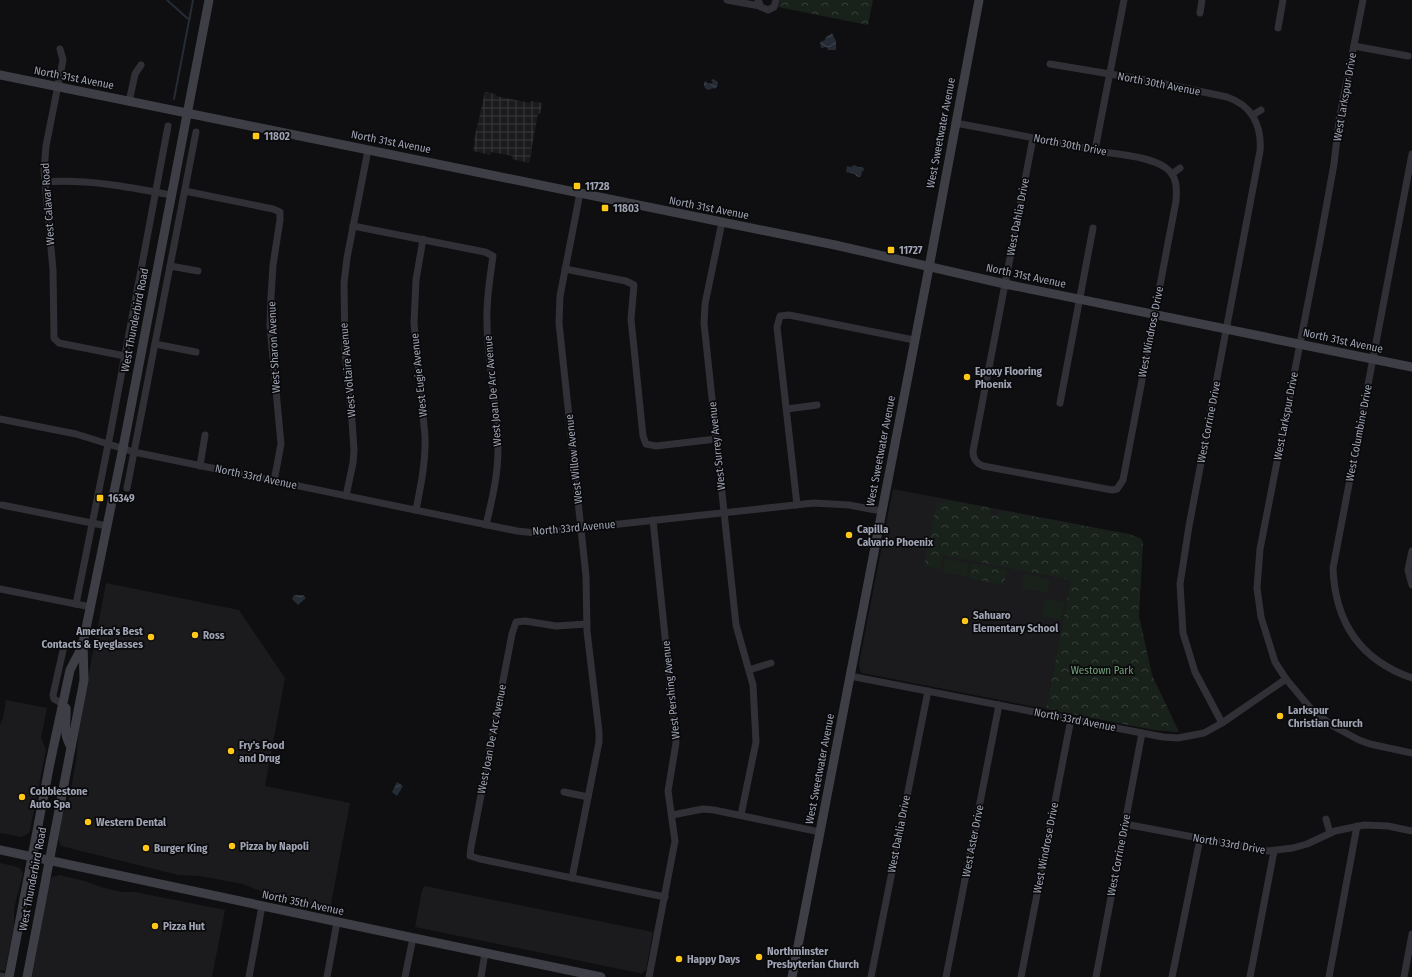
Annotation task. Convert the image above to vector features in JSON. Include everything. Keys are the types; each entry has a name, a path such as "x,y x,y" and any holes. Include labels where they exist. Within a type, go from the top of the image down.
{"street":[{"name":"West Thunderbird Road","path":"27,977 84,680 83,643 123,448 209,0"},
{"path":"727,0 759,3 764,10 770,10 774,7 776,0"},
{"name":"West Sweetwater Avenue","path":"792,977 979,0"},
{"path":"1095,150 1124,0"},
{"path":"1200,12 1202,0"},
{"path":"1278,28 1283,0"},
{"name":"West Larkspur Drive","path":"1363,0 1339,120 1334,164 1260,549 1257,569 1257,588 1261,617 1275,662 1286,679 1312,710 1333,726 1359,740 1370,744 1412,753"},
{"path":"1354,46 1408,56"},
{"name":"West Calavar Road","path":"60,49 63,60 46,146 44,165 53,270 54,338 59,343 125,356"},
{"name":"North 30th Avenue","path":"1050,64 1227,97 1244,106 1253,115"},
{"path":"130,102 135,74 141,65"},
{"name":"North 31st Avenue","path":"0,75 858,250 1005,284 1412,367"},
{"path":"1253,115 1261,110"},
{"name":"West Corrine Drive","path":"1222,723 1195,672 1183,632 1180,584 1189,526 1260,151 1260,130 1253,115"},
{"name":"North 30th Drive","path":"955,123 1150,161 1165,168 1172,174"},
{"name":"West Thunderbird Road","path":"76,604 157,192 168,126"},
{"path":"127,488 196,132"},
{"name":"West Dahlia Drive","path":"1033,138 972,451 976,461 983,466 1107,490 1117,489"},
{"name":"West Voltaire Avenue","path":"346,496 353,463 354,450 345,352 344,283 353,226 368,150"},
{"name":"West Columbine Drive","path":"1412,154 1333,568 1337,603 1345,624 1359,644 1376,661 1412,678"},
{"path":"1172,174 1180,168"},
{"name":"West Windrose Drive","path":"1117,489 1122,480 1176,201 1177,186 1172,174"},
{"path":"45,182 94,182 171,195"},
{"name":"West Sharon Avenue","path":"185,191 273,208 280,212 272,265 270,326 281,444 274,481"},
{"name":"West Willow Avenue","path":"572,878 599,742 587,624 587,583 560,323 560,296 580,193"},
{"name":"West Surrey Avenue","path":"722,222 704,314 736,625 753,685 755,701 756,742 741,815"},
{"path":"353,226 423,240"},
{"path":"1060,403 1093,228"},
{"name":"West Joan De Arc Avenue","path":"423,240 485,252 493,256 489,276 486,322 497,424 498,450 495,478 486,525"},
{"name":"West Eugie Avenue","path":"416,510 426,454 414,323 416,280 423,240"},
{"path":"170,266 198,271"},
{"path":"566,268 626,281 634,285 631,319 643,436 646,444 656,446 716,439"},
{"path":"796,505 777,327 780,316 789,315 914,340"},
{"path":"155,344 196,352"},
{"path":"786,409 817,405"},
{"name":"North 33rd Avenue","path":"0,419 76,434 134,452 486,525 536,533 724,512 826,503 849,505 881,511"},
{"name":"North 33rd Avenue","path":"200,466 205,435"},
{"path":"2,505 107,526"},
{"name":"West Pershing Avenue","path":"649,977 675,841 668,791 676,743 653,520"},
{"path":"1412,550 1408,570 1412,584"},
{"path":"0,589 90,608"},
{"name":"West Joan De Arc Avenue","path":"572,878 470,856 470,847 510,642 516,622 556,626 587,624"},
{"name":"West Thunderbird Road","path":"10,977 32,856 65,692 70,670 83,643"},
{"path":"63,704 54,700 53,695 64,646 83,643"},
{"path":"749,670 772,663"},
{"name":"North 33rd Avenue","path":"850,676 1163,737 1182,738 1204,733 1222,723 1286,679"},
{"name":"West Dahlia Drive","path":"872,977 928,691"},
{"path":"65,692 65,738 71,747"},
{"name":"West Aster Drive","path":"946,977 999,705"},
{"name":"West Windrose Drive","path":"1021,977 1071,719"},
{"name":"West Corrine Drive","path":"1096,977 1142,733"},
{"path":"564,792 588,797"},
{"path":"672,815 703,809 741,815 820,832"},
{"path":"1326,819 1330,833"},
{"name":"North 33rd Drive","path":"1125,824 1267,851 1293,848 1307,844 1330,833 1364,825 1388,826 1412,831"},
{"path":"1329,977 1357,826"},
{"path":"1172,977 1200,839"},
{"name":"North 35th Avenue","path":"0,850 601,977"},
{"path":"1250,977 1274,851"},
{"path":"572,878 665,897"},
{"path":"249,977 262,906"},
{"path":"327,977 337,922"},
{"path":"1404,977 1412,934"},
{"path":"405,977 413,938"},
{"path":"480,977 485,953"},
{"path":"0,976 5,977"}],"shaded area":[{"path":"485,92 496,94 496,96 530,103 531,101 542,103 540,114 538,114 529,163 512,159 513,156 491,152 490,155 473,151 474,140"},
{"name":"Sahuaro Elementary School","path":"893,489 1082,525 1046,709 862,673 860,671 859,663"},
{"path":"106,583 239,610 285,678 265,786 350,803 330,909 278,898 243,884 200,876 178,875 61,846 58,839 62,817 70,795 76,761 79,726"},
{"path":"6,700 47,708 41,738 46,750 30,830 29,833 22,837 0,833 0,725 3,718"},
{"path":"0,863 20,868 23,874 14,908 14,925 5,971 0,970"},
{"path":"59,875 121,892 135,892 225,910 212,977 32,977 49,883 52,877"},
{"path":"425,886 653,932 646,970 641,974 415,927 422,890"}],"green space":[{"path":"780,0 873,0 868,25 778,7"},
{"name":"Westown Park","path":"946,500 991,508 990,515 998,516 999,510 1129,534 1140,538 1143,542 1139,616 1152,675 1179,732 1154,730 1046,709 1071,580 943,555 940,569 924,566 937,501 943,504"},
{"path":"945,558 969,563 967,577 942,572"},
{"path":"972,563 1007,570 1004,585 969,578"},
{"path":"1024,574 1050,579 1047,593 1022,588"},
{"path":"1045,598 1065,602 1061,620 1042,616"}],"water":[{"path":"832,33 836,41 836,50 828,50 827,47 821,48 820,42 825,40 825,38"},
{"path":"713,79 718,82 717,87 709,90 706,89 704,82 706,81 708,84 711,84 713,83 711,80"},
{"path":"854,165 864,168 861,176 859,177 855,174 846,172 847,166 851,167"},
{"path":"294,595 303,595 306,598 298,605 292,599"},
{"path":"397,782 403,786 397,796 392,792"}],"waterway":[{"path":"167,0 190,19"},
{"path":"174,99 193,0"}],"place":[{"name":"11802","path":"256,136"},
{"name":"11728","path":"577,186"},
{"name":"11803","path":"605,208"},
{"name":"11727","path":"891,250"},
{"name":"Epoxy Flooring Phoenix","path":"967,377"},
{"name":"16349","path":"100,498"},
{"name":"Capilla Calvario Phoenix","path":"849,535"},
{"name":"Sahuaro Elementary School","path":"965,621"},
{"name":"Ross","path":"195,635"},
{"name":"America's Best Contacts & Eyeglasses","path":"151,637"},
{"name":"Larkspur Christian Church","path":"1280,716"},
{"name":"Fry's Food and Drug","path":"231,751"},
{"name":"Cobblestone Auto Spa","path":"22,797"},
{"name":"Western Dental","path":"88,822"},
{"name":"Pizza by Napoli","path":"232,846"},
{"name":"Burger King","path":"146,848"},
{"name":"Pizza Hut","path":"155,926"},
{"name":"Northminster Presbyterian Church","path":"759,957"},
{"name":"Happy Days","path":"679,959"}]}
